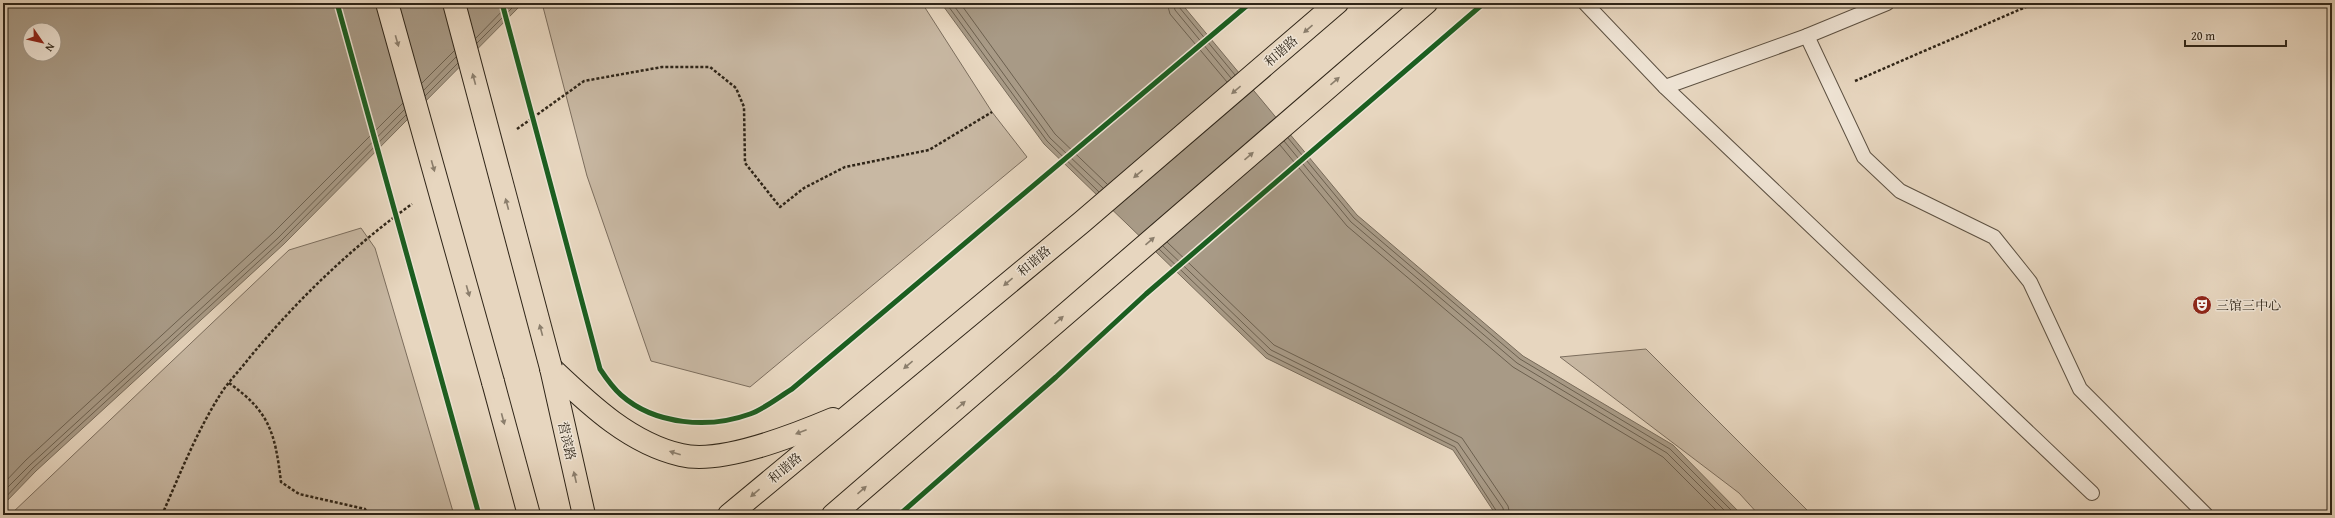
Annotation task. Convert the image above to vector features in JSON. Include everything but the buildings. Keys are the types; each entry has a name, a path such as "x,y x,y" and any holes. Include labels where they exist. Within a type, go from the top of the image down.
{"main road":[{"path":"387,3 529,515"},
{"name":"营滨路","path":"454,3 550,368 584,515"},
{"name":"和谐路","path":"729,515 850,412 1082,222 1337,3"},
{"path":"833,515 1426,3"},
{"path":"550,368 617,425 657,447 682,455 716,456 758,446 795,434 850,412"}],"lane":[{"path":"1585,3 1665,87 2092,494"},
{"path":"1665,87 1807,36 1887,3"},
{"path":"1807,36 1864,157 1900,191 1994,237 2030,282 2080,389 2206,515"}],"path":[{"path":"1832,91 2035,3"},
{"path":"513,132 584,82 662,67 710,67 736,88 744,107 745,163 780,207 804,188 845,167 929,150 992,112"},
{"path":"531,111 535,127"},
{"path":"162,515 180,474 220,395 229,383 279,322 372,233 417,201"},
{"path":"394,211 399,226"},
{"path":"229,383 249,398 270,426 281,482 299,494 365,509 368,515"}],"shaded area":[{"path":"542,3 922,3 992,112 1027,157 750,387 651,361 587,176"},
{"path":"361,228 375,248 454,515 10,515 289,250"},
{"path":"1646,349 1812,515 1759,515 1739,493 1560,357"}],"water":[{"path":"3,3 523,3 284,244 36,471 3,505"},
{"path":"941,3 1181,3 1357,215 1523,356 1673,445 1742,515 1496,515 1453,450 1266,358 1044,144"}],"cycle path":[{"path":"337,3 479,515"},
{"path":"502,3 600,369 621,395 650,413 666,418 700,422 717,422 750,414 766,406 792,389 1250,3"},
{"path":"899,515 1056,377 1146,294 1484,3"}],"place":[{"name":"三馆三中心","path":"2202,305"}]}
